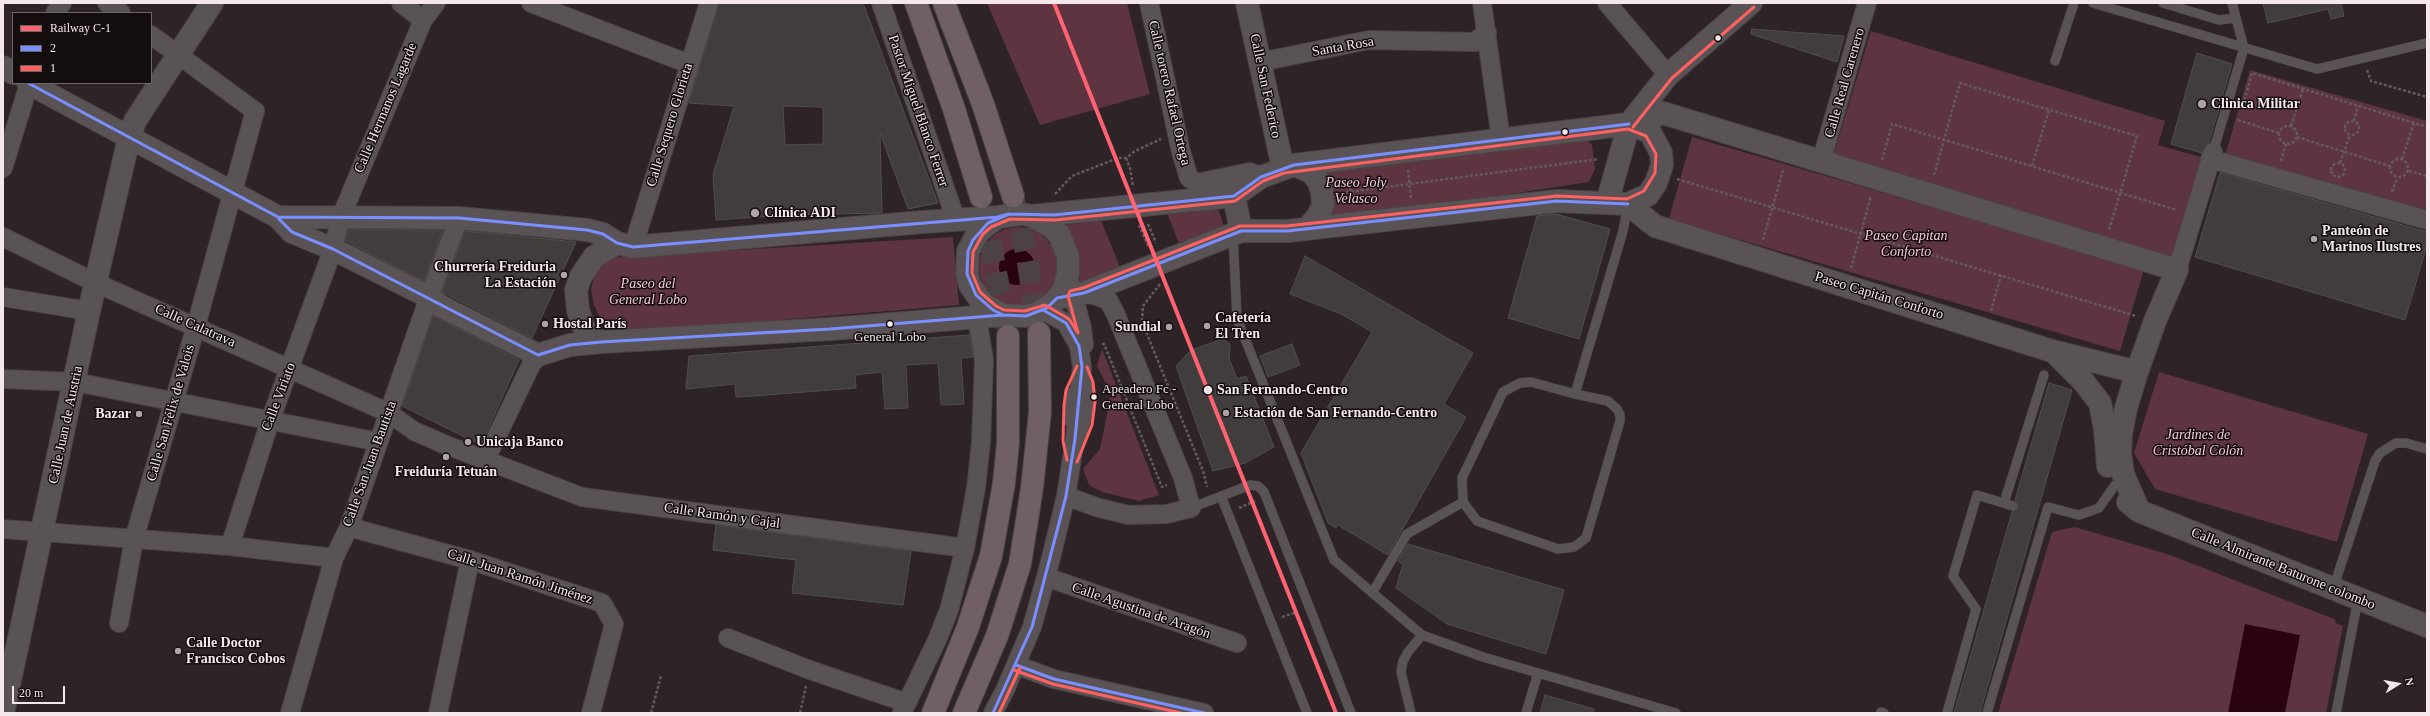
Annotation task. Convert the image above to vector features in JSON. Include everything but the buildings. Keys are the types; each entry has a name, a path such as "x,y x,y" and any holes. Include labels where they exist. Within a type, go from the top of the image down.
{"highway":[{"path":"916,3 954,109 982,197"},
{"path":"944,3 983,104 1013,196"},
{"path":"964,713 997,636 1020,564 1031,496 1038,432 1039,333"},
{"path":"933,713 968,627 991,556 1004,483 1008,443 1008,336"}],"street":[{"path":"56,12 62,3"},
{"path":"107,3 120,12"},
{"name":"Calle Juan de Austria","path":"3,713 43,532 89,311 129,138 134,122 212,3"},
{"path":"401,3 423,20"},
{"name":"Calle Hermanos Lagarde","path":"333,249 341,217 423,20 436,3"},
{"path":"531,3 689,64"},
{"name":"Calle Sequero Glorieta","path":"625,245 709,3"},
{"name":"Pastor Miguel Blanco Ferrer","path":"881,3 956,220"},
{"name":"Calle torero Rafael Ortega","path":"1149,3 1186,172 1192,181 1203,182 1250,172 1261,177"},
{"name":"Calle San Federico","path":"1247,3 1260,62 1289,167"},
{"path":"1482,3 1481,37 1501,140"},
{"path":"1607,3 1668,75"},
{"name":"Calle Real Carenero","path":"1821,162 1867,3"},
{"path":"1618,204 1619,161 1629,124 1668,75 1745,5"},
{"path":"152,36 178,54"},
{"name":"Santa Rosa","path":"1260,62 1369,40 1481,37"},
{"name":"Calle San Félix de Valois","path":"119,623 134,539 196,326 255,111 178,54"},
{"path":"3,168 15,84"},
{"path":"32,84 231,194 278,217 292,232 333,249 429,297 440,306 538,355"},
{"path":"601,342 588,335 583,326 578,310 576,290 581,276 594,257 625,245 998,217 1009,214 1032,216 1139,207 1234,196 1261,177 1289,167 1347,158 1629,124 1663,113 2177,270"},
{"path":"486,459 531,365 538,355 570,345 830,329 1003,315 1026,316 1064,299 1237,232 1288,231 1557,201 1618,204 1648,195 1660,174 1661,153 1650,132 1629,124"},
{"path":"2139,511 2123,474 2120,453 2126,408 2155,321 2177,270 2211,156 2427,220"},
{"path":"1289,167 1311,172 1318,180 1322,192 1323,205 1318,216 1307,229"},
{"path":"1234,196 1237,232"},
{"name":"Paseo Capitán Conforto","path":"1618,204 1655,226 2052,351 2137,372"},
{"path":"993,713 1032,627 1046,577 1066,496 1072,460 1084,352 1082,328 1064,299 1063,290 1068,274 1068,257 1060,236 1052,227 1032,216"},
{"path":"278,217 459,218 587,230 603,234 625,245"},
{"path":"998,217 979,231 973,240 968,251 967,274 970,285 983,304 1003,315"},
{"name":"Calle San Juan Bautista","path":"290,713 334,558 349,527 429,297 459,218"},
{"name":"Calle Calatrava","path":"3,237 96,283 196,326 389,413"},
{"name":"Calle Viriato","path":"230,546 270,421 333,249"},
{"path":"3,297 89,311"},
{"path":"1064,299 1056,316 1071,329 1082,363"},
{"path":"1064,299 1109,301 1183,478 1191,508 1167,514 1128,516 1096,508 1066,496"},
{"path":"728,638 905,708 935,645 949,610 965,548 976,488 981,442 984,360 977,318"},
{"name":"Calle Almirante Baturone colombo","path":"2052,351 2083,381 2100,403 2106,429 2109,472 2123,497 2139,511 2427,626"},
{"path":"3,379 75,382 379,442"},
{"name":"Calle Ramón y Cajal","path":"389,413 414,431 446,446 486,459 582,497 965,548"},
{"name":"Calle Juan Ramón Jiménez","path":"349,527 470,560 602,603 614,624 591,713"},
{"path":"3,529 230,546 334,558"},
{"path":"438,713 470,560"},
{"name":"Calle Agustina de Aragón","path":"1046,577 1237,643"},
{"path":"1016,665 1054,678 1204,713"}],"lane":[{"path":"2056,61 2074,3"},
{"path":"2093,3 2317,69 2427,42"},
{"path":"2163,3 2219,20 2236,18"},
{"path":"2211,156 2244,48 2232,3"},
{"path":"1576,394 1623,231 1618,204"},
{"path":"1237,232 1237,319 1241,333 1334,560 1422,636 1483,657 1676,713"},
{"path":"2004,503 2044,375"},
{"path":"1520,382 1531,382 1576,394 1613,404 1618,409 1620,421 1589,531 1580,544 1566,550 1558,549 1477,521 1463,502 1462,478 1503,392 1520,382"},
{"path":"2334,589 2375,461 2380,453 2396,443 2406,443 2427,449"},
{"path":"1191,508 1254,485 1262,489 1267,497 1351,713"},
{"path":"1987,713 2041,514 2048,507 2079,515 2098,508 2115,485"},
{"path":"1947,713 1976,609 1953,576 1977,495 2013,506"},
{"path":"1221,496 1307,713"},
{"path":"1372,592 1407,534 1463,502"},
{"path":"2336,713 2358,599"},
{"path":"1411,713 1401,672 1403,661 1408,652 1422,636"},
{"path":"1526,713 1538,673"}],"path":[{"path":"2363,58 2371,81 2427,97"},
{"path":"2242,106 2252,73 2427,127"},
{"path":"1928,195 1960,84 2136,136 2104,248"},
{"path":"2291,126 2303,89"},
{"path":"2354,121 2358,106"},
{"path":"2032,166 2049,110"},
{"path":"2236,127 2240,113"},
{"path":"2238,120 2279,133"},
{"path":"2350,136 2354,136 2359,130 2357,123 2354,121"},
{"path":"2350,136 2346,134 2345,126 2346,123 2354,121"},
{"path":"2402,159 2414,123"},
{"path":"1846,286 1892,124 2193,214"},
{"path":"2279,133 2282,128 2291,126"},
{"path":"2291,126 2295,128 2297,138"},
{"path":"2279,133 2282,142 2286,144 2291,144 2297,138"},
{"path":"1054,195 1072,176 1111,160 1126,158 1134,150 1177,134"},
{"path":"2340,163 2350,136"},
{"path":"2297,138 2390,166"},
{"path":"1406,151 1413,216"},
{"path":"1757,258 1788,152"},
{"path":"1126,158 1130,168 1139,207 1138,221 1160,263"},
{"path":"1347,158 1355,223"},
{"path":"1340,193 1603,158 1619,161"},
{"path":"2390,166 2392,162 2402,159"},
{"path":"2390,166 2393,175 2397,178 2406,175 2408,166 2402,159"},
{"path":"2340,163 2345,168 2345,172 2340,178 2336,178 2331,172 2331,168 2333,165 2340,163"},
{"path":"2408,171 2427,176"},
{"path":"1660,174 2155,321"},
{"path":"1139,207 1145,217 1160,263 1160,283 1143,306 1142,322 1203,471 1211,500"},
{"path":"1986,330 2001,276"},
{"path":"1228,512 1267,497"},
{"path":"800,713 810,670"},
{"path":"651,713 661,676"}],"green space":[{"path":"987,3 1127,3 1150,94 1040,125"},
{"path":"1871,31 2165,121 2158,145 2204,158 2173,261 1833,157"},
{"path":"2250,70 2427,121 2427,215 2225,156"},
{"name":"Paseo Capitan Conforto","path":"1692,137 2144,269 2120,351 1669,219"},
{"name":"Paseo Joly Velasco","path":"1587,139 1592,145 1595,169 1589,182 1339,220 1331,214 1326,172"},
{"path":"1218,208 1224,226 1179,243 1167,213"},
{"path":"1101,220 1120,267 1086,281 1080,281 1064,229 1067,225"},
{"path":"1018,227 1033,230 1045,239 1054,251 1057,266 1054,281 1045,293 1033,302 1018,305 1003,302 991,293 982,281 979,266 982,251 991,239 1003,230"},
{"name":"Paseo del General Lobo","path":"953,237 959,305 624,333 609,327 601,320 594,305 591,289 594,278 607,258"},
{"path":"1102,349 1159,495 1139,501 1102,492 1089,485 1083,469 1100,449 1111,393 1097,366"},
{"name":"Jardines de Cristóbal Colón","path":"2159,372 2368,434 2337,542 2155,489 2134,453"},
{"path":"2075,527 2170,555 2334,619 2336,623 2343,626 2326,713 1998,713 2052,532"}],"shaded area":[{"path":"1021,249 1030,254 1034,260 1034,274 1030,280 1021,285 1013,285 1004,280 1000,274 999,263 1004,254 1010,250"},
{"path":"2245,624 2300,635 2285,713 2228,713"}],"tunnel":[{"path":"1013,197 1027,256 1038,330"},
{"path":"984,208 1007,331"}],"rail line":[{"name":"C-1","path":"1054,3 1336,713"}],"transit line":[{"name":"1","path":"1633,127 1672,78 1754,7"},
{"name":"2","path":"30,84 278,217 459,218 587,230 603,234 617,243 633,247 998,217 1009,214"},
{"name":"2","path":"1294,165 1629,124"},
{"name":"2","path":"1294,165 1629,124"},
{"name":"1","path":"1628,129 1646,136 1656,154 1655,173 1644,191 1627,199 1557,196 1287,226 1240,226 1083,288 1070,291 1068,296 1078,333 1069,319 1045,305 1025,311 1004,310 996,306 980,292 972,273 973,252 983,234 991,227 1010,219 1055,220 1235,201 1263,181 1284,173 1628,129"},
{"name":"2","path":"1261,177 1294,165"},
{"name":"2","path":"1261,177 1294,165"},
{"name":"2","path":"1234,196 1261,177"},
{"name":"2","path":"1054,215 1234,196"},
{"name":"2","path":"1054,215 1234,196"},
{"name":"2","path":"1287,231 1557,201"},
{"name":"2","path":"1287,231 1557,201"},
{"name":"2","path":"1557,201 1628,204"},
{"name":"2","path":"1557,201 1628,204"},
{"name":"2","path":"1009,214 1054,215"},
{"name":"2","path":"1009,214 1054,215"},
{"name":"2","path":"1009,214 988,223 973,240 968,251 967,274 976,295 993,310 1003,315 1026,316 1047,308 1057,298 1084,293"},
{"name":"2","path":"279,219 292,232 333,249 538,355 570,345 601,342 830,329 1003,315"},
{"name":"2","path":"1084,293 1241,231"},
{"name":"2","path":"1084,293 1241,231"},
{"name":"2","path":"1241,231 1287,231"},
{"name":"2","path":"993,713 1032,627 1066,496 1075,439 1082,367 1079,346 1066,323 1043,310"},
{"name":"1","path":"1067,460 1063,441 1064,405 1066,390 1077,366"},
{"name":"1","path":"1077,462 1092,425 1095,402 1093,382 1087,367"},
{"name":"2","path":"1016,665 1054,679 1204,713"},
{"name":"1","path":"999,713 1020,668"},
{"name":"1","path":"1014,670 1053,684 1181,713"}],"place":[{"name":"Clinica Militar","path":"2202,104"},
{"name":"Clínica ADI","path":"755,213"},
{"name":"Panteón de Marinos Ilustres","path":"2314,239"},
{"name":"Churrería Freiduria La Estación","path":"564,275"},
{"name":"Hostal París","path":"545,324"},
{"name":"General Lobo","path":"890,324"},
{"name":"Cafetería El Tren","path":"1207,326"},
{"name":"Sundial","path":"1169,327"},
{"name":"San Fernando-Centro","path":"1208,390"},
{"name":"Apeadero Fc - General Lobo","path":"1094,397"},
{"name":"Estación de San Fernando-Centro","path":"1226,413"},
{"name":"Bazar","path":"139,414"},
{"name":"Unicaja Banco","path":"468,442"},
{"name":"Freiduría Tetuán","path":"446,457"},
{"name":"Calle Doctor Francisco Cobos","path":"178,651"}]}
